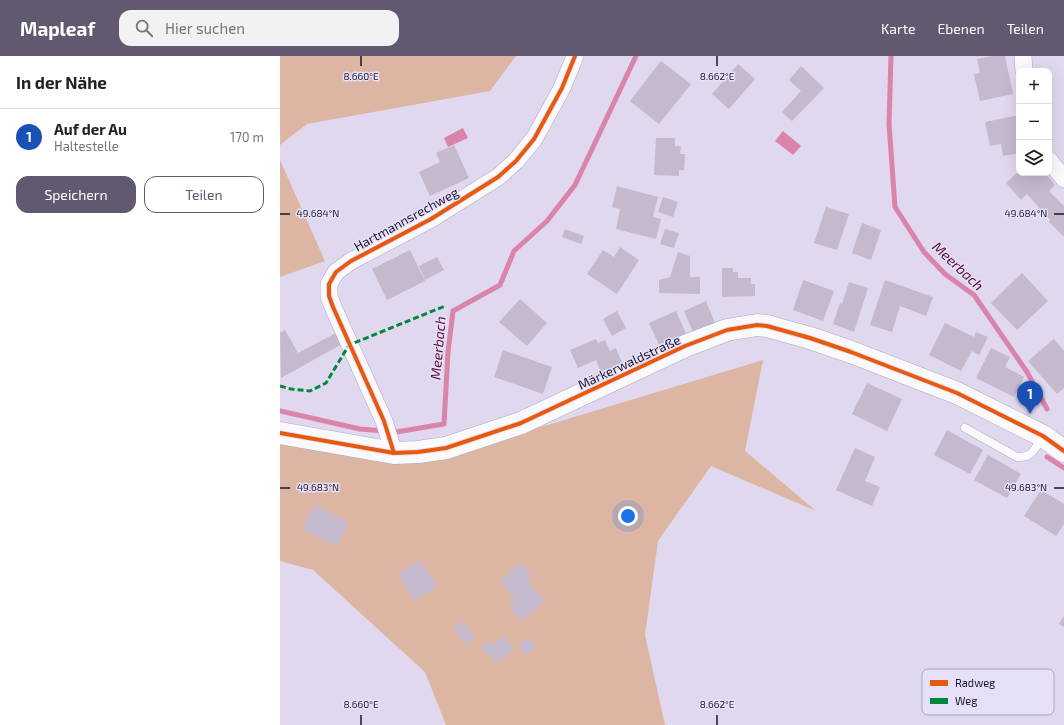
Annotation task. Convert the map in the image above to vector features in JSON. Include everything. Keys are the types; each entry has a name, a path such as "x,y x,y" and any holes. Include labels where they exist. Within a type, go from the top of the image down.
{"street":[{"name":"Hartmannsrechweg","path":"390,440 329,296 330,284 336,272 351,261 431,219 498,177 516,161 534,139 562,88 575,56"},
{"path":"1023,56 1024,68"},
{"path":"1052,164 1064,179"},
{"name":"Märkerwaldstraße","path":"280,433 390,440 418,452 446,448 521,423 685,346 727,330 757,325 767,326 796,334 851,352 957,394 1043,436 1064,451"}],"lane":[{"path":"965,428 1017,456 1024,457 1031,454 1043,436"}],"shaded area":[{"path":"280,56 516,56 490,91 307,124 280,145"},
{"path":"463,128 468,138 448,147 444,138"},
{"path":"783,131 801,146 793,155 775,141"},
{"path":"280,160 325,261 280,277"},
{"path":"763,360 745,451 816,511 711,466 658,541 645,635 665,725 446,725 425,672 313,570 280,561 280,440 406,464 551,424"}],"building":[{"path":"992,56 1005,56 1013,94 980,101 974,74 980,73 977,59"},
{"path":"661,61 691,84 659,124 630,101"},
{"path":"738,64 755,79 729,109 712,94"},
{"path":"801,66 824,88 792,121 782,112 801,91 789,80"},
{"path":"1016,116 1016,154 1003,156 1001,144 990,146 985,122"},
{"path":"656,138 675,138 675,146 681,146 680,154 685,154 684,170 679,170 679,176 654,175"},
{"path":"454,145 469,178 430,196 419,172 440,162 436,153"},
{"path":"1016,174 1016,176 1048,176 1055,185 1049,191 1064,206 1064,237 1049,222 1050,220 1027,194 1021,200 1006,183"},
{"path":"617,186 658,197 653,217 661,219 656,239 616,229 620,209 612,207"},
{"path":"663,197 678,202 673,217 658,212"},
{"path":"826,207 849,214 837,250 814,243"},
{"path":"862,223 881,230 871,260 852,253"},
{"path":"565,229 584,236 581,244 562,237"},
{"path":"665,229 679,233 674,248 660,244"},
{"path":"620,247 639,260 617,294 587,274 603,250 614,257"},
{"path":"410,250 425,281 387,300 372,269"},
{"path":"678,252 690,256 690,277 700,277 700,294 659,293 659,280 670,277"},
{"path":"437,257 444,270 425,280 419,266"},
{"path":"722,268 733,268 733,272 738,272 738,278 751,278 751,284 755,284 755,296 722,297"},
{"path":"1022,273 1048,301 1017,330 991,303"},
{"path":"803,280 834,291 823,321 793,310"},
{"path":"885,280 933,297 926,316 900,306 892,332 870,325"},
{"path":"849,282 868,288 854,332 833,324 840,303 842,304"},
{"path":"520,299 547,323 527,346 499,322"},
{"path":"706,301 715,323 693,332 684,311"},
{"path":"617,311 626,328 612,336 603,319"},
{"path":"676,311 687,336 660,347 649,323"},
{"path":"945,323 974,337 976,332 988,337 979,355 972,351 961,371 929,355"},
{"path":"285,330 298,353 336,333 342,344 281,378 280,333"},
{"path":"596,339 598,343 605,340 610,351 616,348 622,363 601,372 596,360 578,368 570,350"},
{"path":"1054,339 1064,351 1064,388 1057,394 1028,361"},
{"path":"991,348 1010,357 1005,367 1024,377 1014,397 976,378"},
{"path":"503,350 552,367 543,394 494,377"},
{"path":"867,383 902,399 887,431 852,414"},
{"path":"947,430 983,450 970,474 934,455"},
{"path":"855,448 875,457 865,481 880,487 872,506 836,490"},
{"path":"988,455 1021,474 1007,498 974,480"},
{"path":"1041,490 1064,504 1064,524 1056,536 1024,516"},
{"path":"314,505 349,522 337,546 302,529"},
{"path":"420,560 437,586 414,601 397,574"},
{"path":"521,563 532,576 527,580 545,602 521,621 509,605 515,600 500,580"},
{"path":"1064,616 1064,627 1059,624"},
{"path":"463,621 475,637 465,644 453,628"},
{"path":"503,636 514,649 497,663 480,647 487,641 491,646"},
{"path":"529,638 536,647 525,655 518,646"}],"waterway":[{"name":"Meerbach","path":"280,411 360,429 396,432 444,424 448,352 453,311 500,285 514,251 547,221 575,185 636,56"},
{"name":"Meerbach","path":"891,56 889,124 895,207 924,252 945,274 974,295 1027,372 1047,409"},
{"name":"Meerbach","path":"1047,457 1064,468"}],"marked path":[{"path":"280,386 310,391 326,383 349,345 445,306"}],"cycle path":[{"path":"394,453 384,421 333,307 329,296 329,284 336,272 351,261 431,219 498,177 516,161 534,139 562,88 575,56"},
{"path":"280,433 394,453 418,452 446,448 521,423 685,346 727,330 757,325 767,326 810,338 851,352 957,393 1043,436 1064,451"}],"place":[{"name":"Auf der Au","path":"1030,414"}]}
